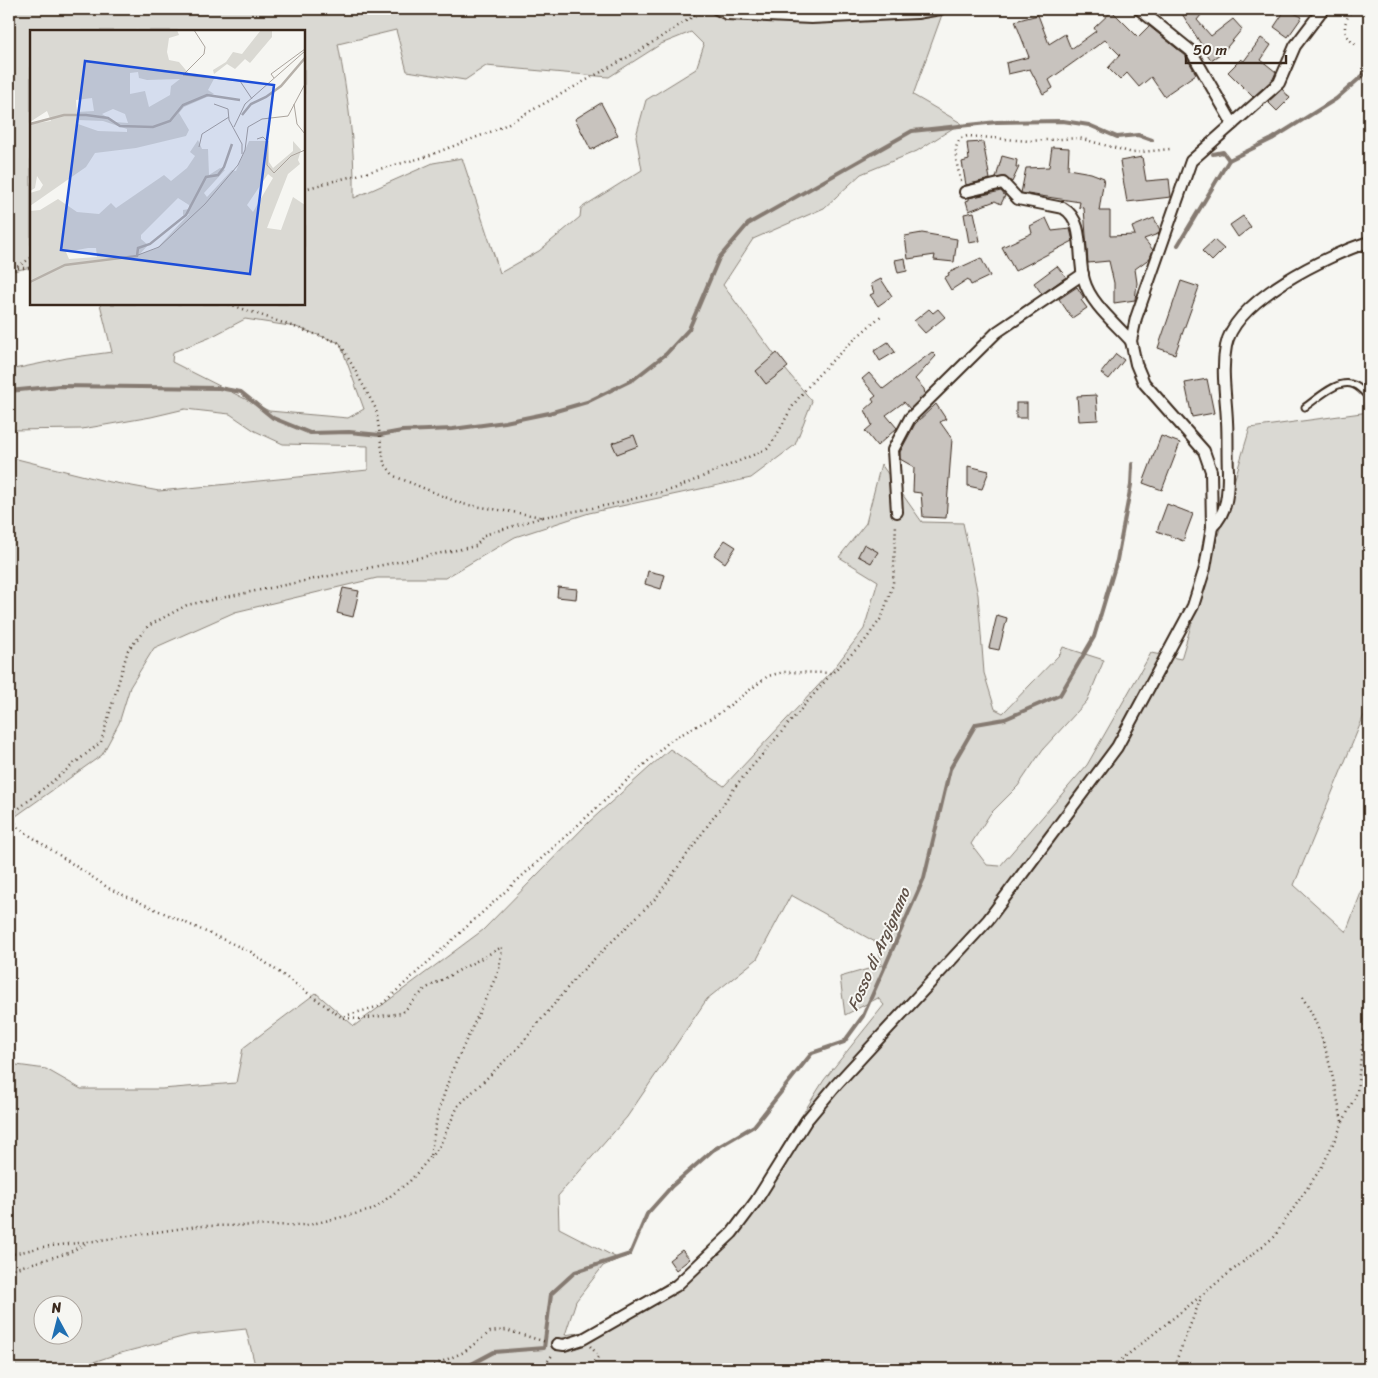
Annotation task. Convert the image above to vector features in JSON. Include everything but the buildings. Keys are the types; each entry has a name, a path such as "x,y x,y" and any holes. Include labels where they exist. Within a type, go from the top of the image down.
{"street":[{"path":"717,9 727,14 810,18 917,13 940,9"},
{"path":"1139,9 1191,51 1232,124"},
{"path":"558,1344 583,1339 676,1286 726,1239 756,1201 806,1121 842,1078 988,920 1117,747 1193,606 1205,568 1212,527 1211,471 1204,451 1144,383 1136,364 1132,341 1136,318 1191,161 1279,83 1295,46 1324,9"},
{"path":"965,192 1002,183 1018,199 1063,208 1069,211 1077,224 1083,274 1091,296 1132,341"},
{"path":"1212,527 1219,520 1224,510 1228,493 1227,420 1223,379 1226,344 1233,328 1249,308 1285,281 1324,259 1369,242"},
{"path":"897,512 893,450 910,418 997,332 1083,274"}],"lane":[{"path":"1305,407 1336,386 1346,383 1356,386 1369,398"}],"path":[{"path":"305,188 425,157 498,129 639,51 705,9"},
{"path":"1353,9 1345,21 1344,28 1350,42 1358,46"},
{"path":"965,192 959,172 956,149 958,140 964,137 974,136 1029,141 1079,138 1132,153 1170,149"},
{"path":"9,272 30,259"},
{"path":"16,268 30,268"},
{"path":"232,305 340,343 376,409 384,463 394,476 462,504 543,517"},
{"path":"429,1157 438,1113 449,1080 500,970 502,947 425,988 402,1013 360,1019 340,1017 251,952 110,888 17,827 12,814 101,742 128,650 148,626 187,605 476,546 484,535 543,517 609,505 674,489 767,449 776,439 788,412 812,383 882,315"},
{"path":"9,1254 42,1246 87,1242 198,1226 308,1225 372,1210 410,1181 439,1147 458,1106 517,1049 578,975 656,898 738,783 832,673 864,642 882,618 894,584 897,512"},
{"path":"340,1017 380,1006 670,740 717,714 768,676 784,672 832,673"},
{"path":"1110,1369 1202,1297 1274,1237 1323,1165 1357,1092 1369,986"},
{"path":"1302,997 1308,1006 1328,1059 1342,1122"},
{"path":"9,1270 68,1253 87,1242"},
{"path":"1170,1369 1174,1366 1192,1317 1202,1297"},
{"path":"425,1369 464,1352 490,1332 506,1330 558,1344 542,1369"},
{"path":"583,1339 599,1356 587,1369"}],"shaded area":[{"path":"9,9 944,9 913,95 961,123 917,151 861,174 824,208 753,239 723,285 785,369 812,401 795,445 751,478 589,513 515,537 445,578 377,578 235,612 154,648 130,687 119,723 102,755 9,821 9,457 105,481 159,491 368,470 368,446 283,444 255,431 230,414 185,409 82,429 9,430 9,370 67,358 112,352 100,305 305,305 305,30 30,30 30,267 9,272","holes":["396,30 407,71 465,80 486,66 609,77 661,44 691,32 704,45 696,69 646,100 636,136 642,170 581,208 580,217 539,251 500,273 462,158 433,163 354,198 350,121 338,44","245,319 296,327 340,343 364,409 348,418 269,411 172,362 173,352 209,338"]},
{"path":"1369,412 1369,703 1294,885 1346,932 1369,872 1369,1369 256,1369 246,1329 190,1335 117,1354 73,1369 9,1369 9,1064 46,1069 81,1089 162,1089 236,1083 243,1048 316,993 354,1026 483,930 589,822 670,749 724,786 831,672 864,629 878,581 839,557 866,523 881,464 922,522 963,523 978,595 984,673 995,709 1003,713 1060,654 1063,647 1104,660 1087,701 1043,749 1018,786 990,814 971,844 987,865 1000,866 1087,765 1151,653 1181,659 1250,428","holes":["791,895 877,943 882,965 840,977 845,1015 878,998 884,1005 824,1080 782,1147 754,1200 682,1274 589,1331 565,1335 576,1301 603,1266 619,1259 559,1228 558,1196 627,1117 707,999 757,959"]}],"waterway":[{"name":"Fosso di Argignano","path":"1178,245 1229,160 1272,139 1336,99 1369,70"},
{"path":"9,391 60,386 219,388 241,392 273,418 310,433 349,432 380,435 402,431 453,429 505,422 549,413 587,402 634,379 666,354 689,329 719,258 748,224 912,131 997,122 1063,121 1089,125 1117,137 1138,135 1152,140"},
{"path":"1213,154 1223,152 1229,160"},
{"name":"Fosso di Argignano","path":"462,1369 494,1352 544,1348 551,1294 575,1272 630,1254 647,1214 672,1186 713,1150 754,1126 812,1053 844,1042 863,1016 924,878 950,769 976,724 1005,719 1060,695 1094,637 1117,560 1131,485 1132,464"}]}
